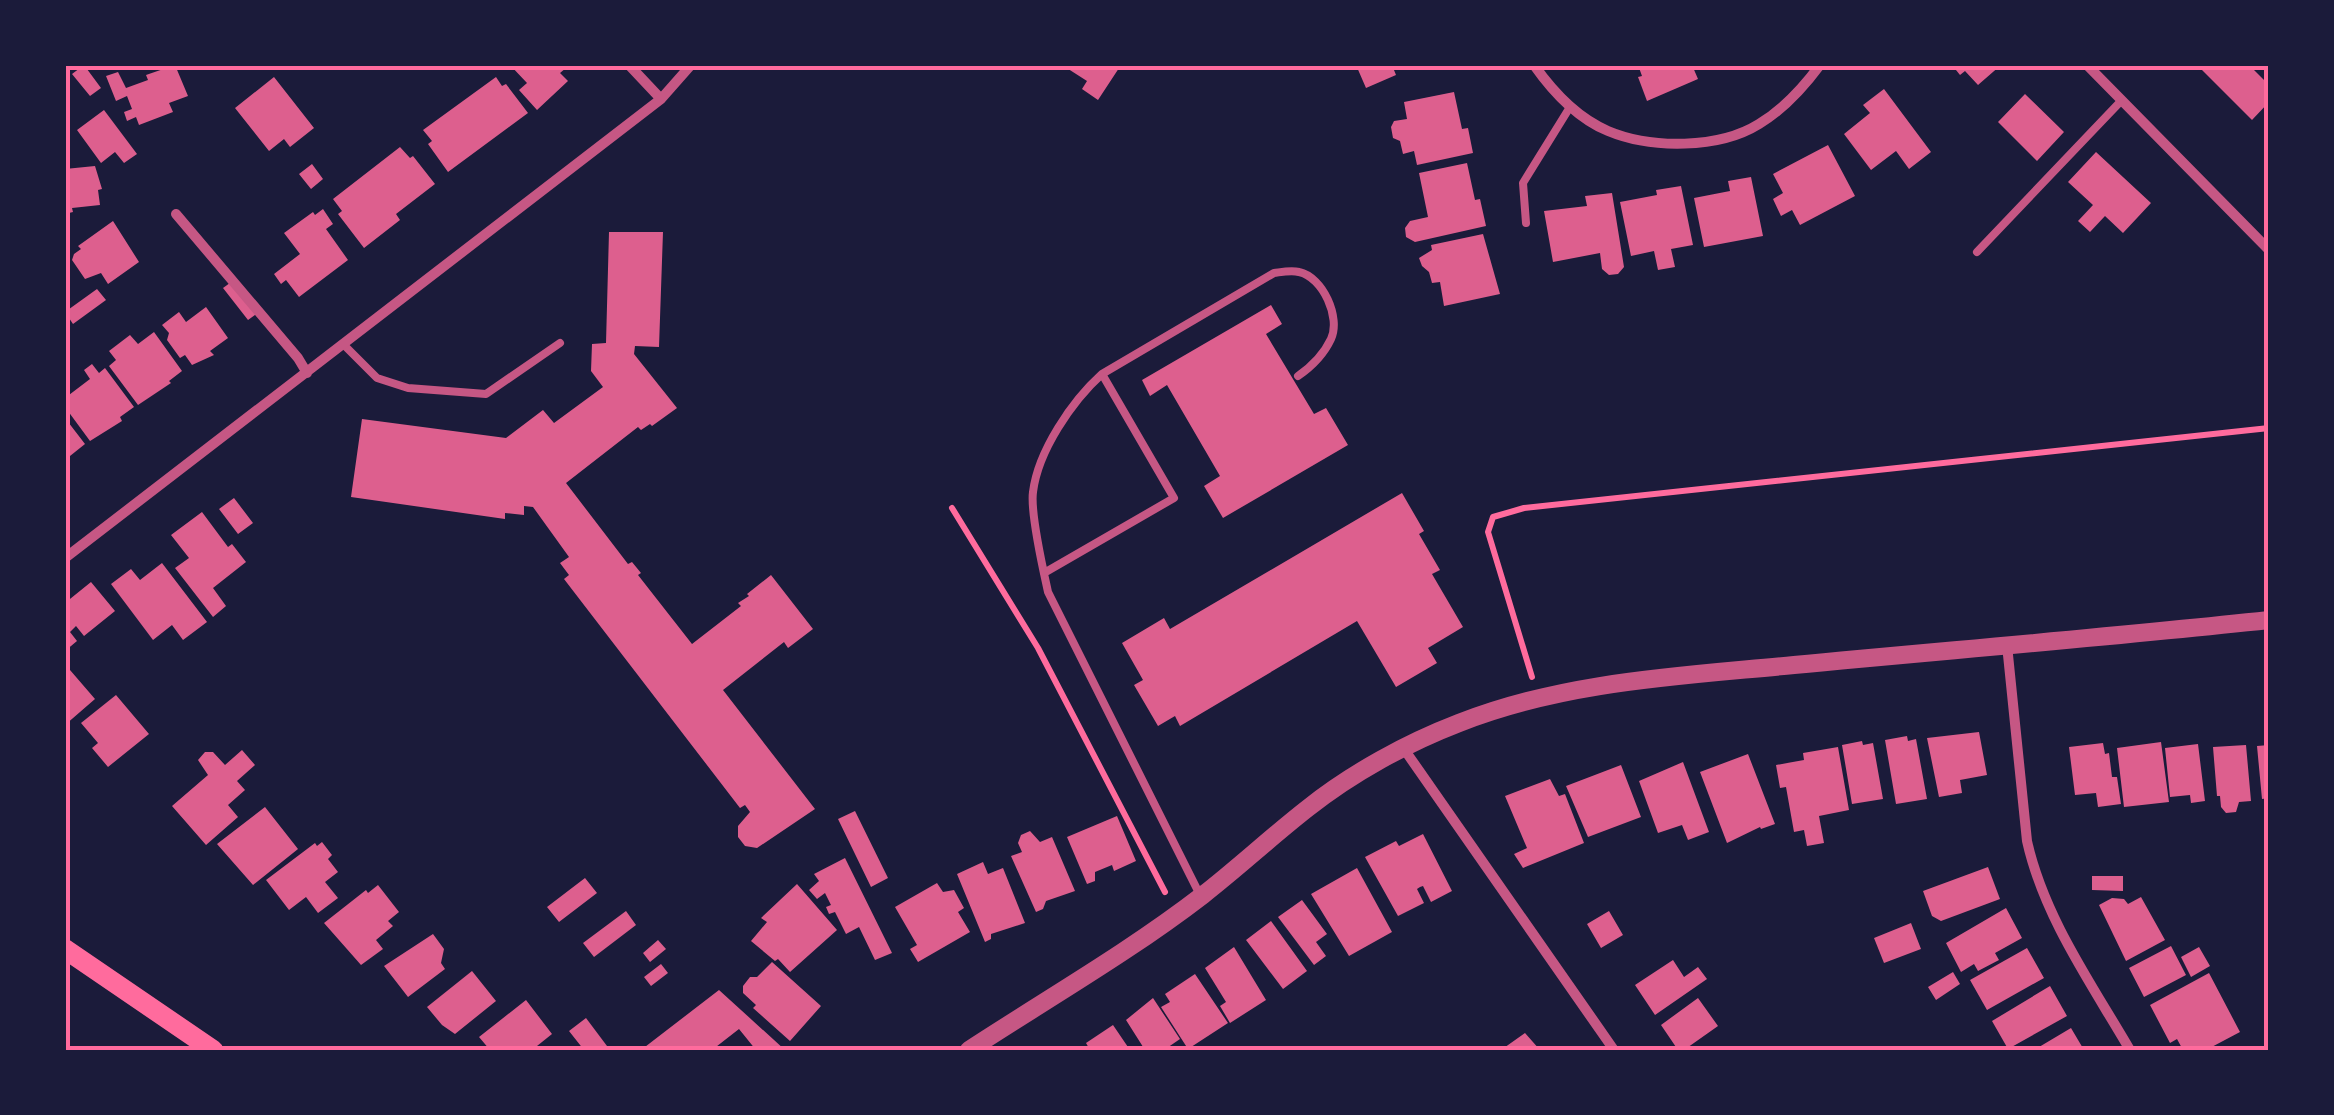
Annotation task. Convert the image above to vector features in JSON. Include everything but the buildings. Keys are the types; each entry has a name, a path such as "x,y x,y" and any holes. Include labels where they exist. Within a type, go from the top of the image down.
{"main road":[{"path":"65,949 212,1050"}],"street":[{"path":"629,65 661,99"},
{"path":"65,558 661,99 690,65"},
{"path":"1534,65 1570,108 1608,131 1647,142 1727,138 1758,125 1799,92 1820,65"},
{"path":"2088,65 2269,250"},
{"path":"176,214 298,358 307,374"},
{"path":"970,1050 1201,896 1310,806 1404,749 1457,723 1537,697 1710,674 2269,620"},
{"path":"2007,645 2034,868 2052,914 2130,1050"},
{"path":"1404,749 1614,1050"}],"lane":[{"path":"1977,252 2121,101"},
{"path":"1526,223 1523,184 1570,108"},
{"path":"1201,896 1048,592 1032,493 1061,422 1077,396 1102,374 1274,273 1296,271 1310,276 1323,290 1334,320 1333,336 1298,376"},
{"path":"344,344 377,378 408,388 486,394 560,343"},
{"path":"1044,573 1174,498 1102,374"}],"path":[{"path":"1537,697 1488,532 1493,517 1544,506 2269,428"},
{"path":"952,508 1038,648 1176,913"}]}
